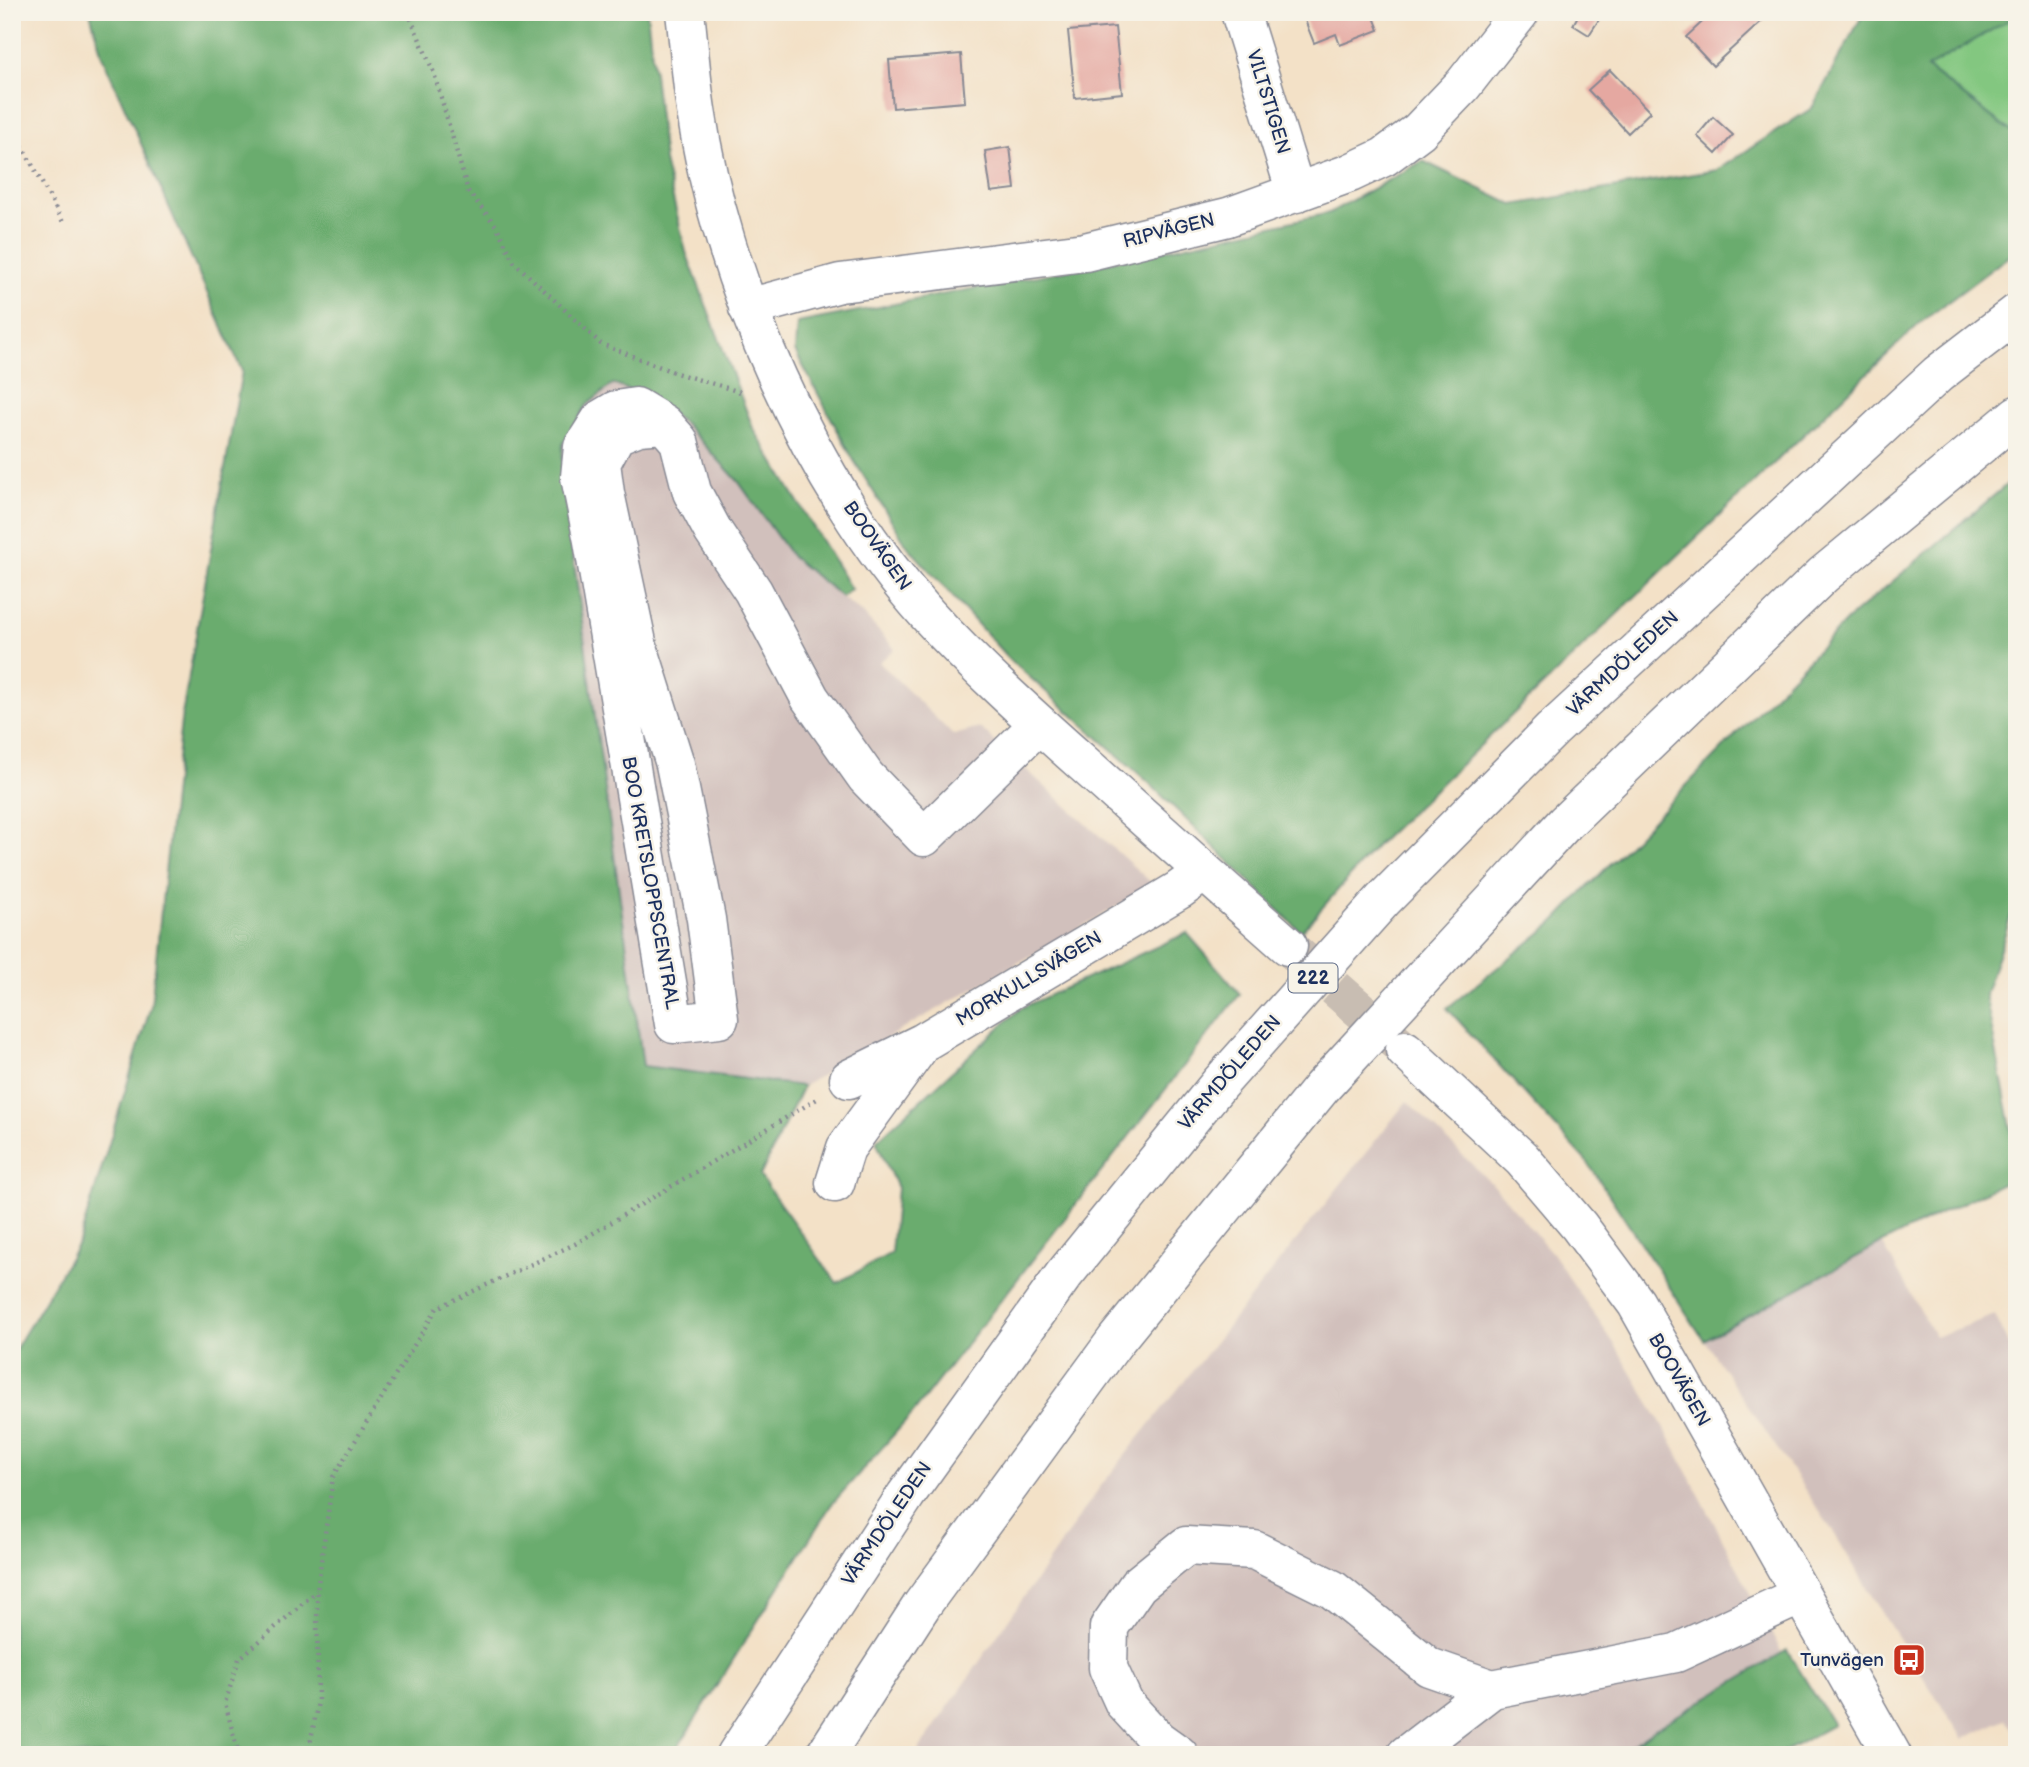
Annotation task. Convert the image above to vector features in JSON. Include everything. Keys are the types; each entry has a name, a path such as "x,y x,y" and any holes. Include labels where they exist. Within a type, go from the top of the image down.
{"main road":[{"name":"BOOVÄGEN","path":"685,12 696,111 709,175 718,214 748,308 812,447 848,508 888,566 926,613 1005,693 1288,946"},
{"name":"VILTSTIGEN","path":"1240,12 1296,193"},
{"name":"RIPVÄGEN","path":"748,308 840,283 1085,252 1228,217 1350,173 1384,157 1419,131 1463,85 1520,12"},
{"name":"VÄRMDÖLEDEN","path":"736,1755 906,1495 1063,1276 1219,1084 1382,900 1590,694 1938,374 2017,313"},
{"name":"BOO KRETSLOPPSCENTRAL","path":"664,424 639,426 616,435 601,463 638,648 675,764 706,919 719,1020 674,1024 580,477 583,447 601,419 616,410 636,407 664,424 679,441 692,492 713,531 753,591 810,698 866,777 924,837 1039,724"},
{"path":"825,1755 922,1605 1116,1340 1322,1087 1564,823 1824,575 2017,415"},
{"name":"MORKULLSVÄGEN","path":"849,1079 922,1043 1179,890 1204,872"},
{"path":"835,1183 846,1148 922,1043"},
{"name":"BOOVÄGEN","path":"1405,1050 1522,1159 1579,1226 1636,1303 1892,1755"},
{"path":"1179,1755 1158,1740 1124,1703 1108,1668 1109,1627 1138,1585 1186,1546 1254,1550 1332,1589 1429,1668 1492,1689"},
{"path":"1406,1755 1492,1689 1676,1653 1801,1595"}],"path":[{"path":"408,12 434,73 468,191 497,227 514,262 601,344 676,373 748,394"},
{"path":"12,127 64,224"},
{"path":"308,1755 318,1702 317,1591 333,1477 437,1308 575,1244 849,1079"},
{"path":"239,1755 225,1703 239,1659 317,1591"}],"shaded area":[{"path":"613,384 649,398 684,423 738,481 792,557 863,614 895,649 879,662 953,735 980,728 1154,885 803,1086 643,1066 562,476 563,444 587,405"},
{"path":"1407,1101 1497,1189 1552,1253 1615,1345 1667,1433 1782,1653 1655,1729 1619,1755 915,1755 1100,1487"},
{"path":"1882,1243 1935,1337 1995,1315 2017,1364 2017,1734 2005,1719 1963,1739 1834,1533 1704,1340"}],"green space":[{"path":"90,12 647,12 664,161 686,252 753,428 851,589 842,597 792,557 738,481 684,423 649,398 613,384 587,405 563,444 562,476 643,1066 803,1086 760,1176 837,1283 891,1253 897,1188 876,1141 1021,1008 1187,933 1240,994 913,1413 831,1505 673,1755 12,1755 12,1355 79,1242 151,1006 181,721 242,371 102,56"},
{"path":"1868,12 2017,12 2017,15 1927,68 2017,136 2017,250 1920,323 1378,844 1301,932 1148,782 1007,657 908,547 853,459 795,351 797,323 1129,258 1329,213 1423,161 1513,205 1717,170 1812,108 1861,18"},
{"path":"2017,15 2017,136 1927,68"},
{"path":"2017,476 2017,898 1985,994 2017,1158 2017,1176 1882,1243 1704,1340 1588,1163 1447,1008 1553,923 1847,620"},
{"path":"1787,1650 1833,1725 1778,1755 1619,1755 1655,1729"}],"building":[{"path":"1311,12 1372,12 1379,30 1340,45 1336,34 1314,43 1303,15"},
{"path":"1580,12 1604,12 1589,35 1573,25"},
{"path":"1713,12 1756,12 1763,20 1713,66 1686,37"},
{"path":"1115,27 1122,93 1075,98 1068,31"},
{"path":"961,54 965,102 893,108 889,60"},
{"path":"1610,70 1650,112 1628,133 1588,90"},
{"path":"1713,117 1733,135 1716,154 1697,136"},
{"path":"1010,147 1015,189 991,192 985,151"}],"tunnel":[{"path":"1292,950 1402,1047"}],"place":[{"name":"Tunvägen","path":"1909,1660"}]}
